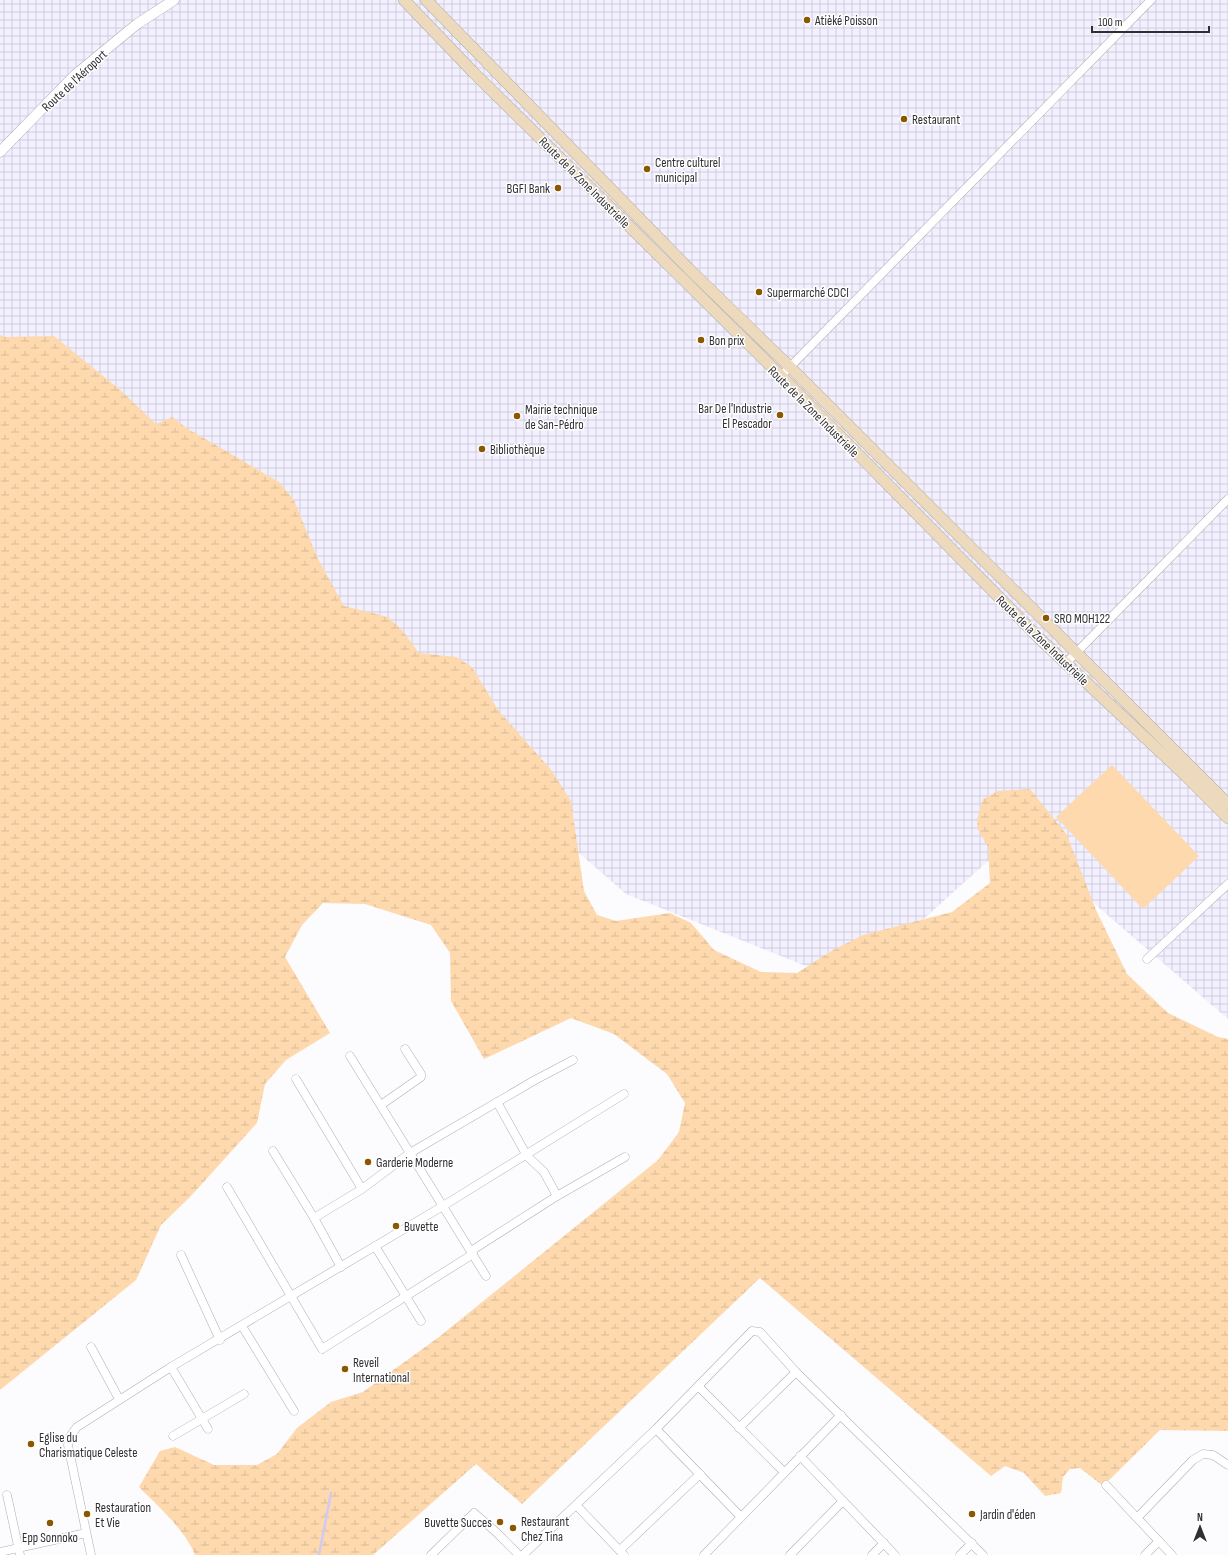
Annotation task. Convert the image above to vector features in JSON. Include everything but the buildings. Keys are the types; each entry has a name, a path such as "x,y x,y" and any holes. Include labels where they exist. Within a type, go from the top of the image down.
{"main road":[{"name":"Route de la Zone Industrielle","path":"404,0 473,72 780,376 1040,639 1228,818"},
{"name":"Route de la Zone Industrielle","path":"426,0 682,263 790,367 1228,804"}],"street":[{"name":"Route de l'Aéroport","path":"153,13 163,0"},
{"name":"Route de l'Aéroport","path":"0,152 75,76 138,24 174,0"},
{"path":"780,376 1151,0"},
{"path":"1066,663 1228,499"},
{"path":"1147,959 1228,884"},
{"path":"380,1105 421,1077 421,1074 405,1050"},
{"path":"350,1056 486,1276"},
{"path":"314,1218 362,1189 410,1154 497,1102 573,1060"},
{"path":"296,1079 362,1189"},
{"path":"91,1555 68,1446 71,1435 77,1428 119,1399 171,1367 220,1340 527,1156 624,1094"},
{"path":"497,1102 527,1156 544,1172 557,1196"},
{"path":"273,1151 314,1218 341,1268"},
{"path":"227,1187 322,1349 407,1296 557,1196 625,1157"},
{"path":"375,1246 421,1321"},
{"path":"181,1255 220,1340"},
{"path":"242,1326 294,1411"},
{"path":"523,1555 656,1429 752,1332 756,1331 760,1332 796,1372 983,1555"},
{"path":"91,1347 119,1399"},
{"path":"171,1367 208,1429"},
{"path":"739,1428 796,1372"},
{"path":"698,1386 784,1472"},
{"path":"173,1436 244,1394"},
{"path":"706,1554 841,1415"},
{"path":"656,1429 741,1517"},
{"path":"1137,1518 1193,1460 1203,1454 1213,1455 1228,1464"},
{"path":"800,1456 895,1555"},
{"path":"576,1505 622,1553 700,1474"},
{"path":"1106,1485 1172,1555"},
{"path":"7,1495 19,1552"},
{"path":"790,1555 843,1501"},
{"path":"430,1555 474,1513 519,1555"},
{"path":"0,1552 19,1552 86,1533"},
{"path":"1145,1555 1159,1541"},
{"path":"872,1555 884,1543"},
{"path":"960,1555 972,1543"}],"shaded area":[{"path":"0,0 1228,0 1228,1019 1016,836 851,984 626,894 0,348"}],"green space":[{"path":"0,335 6,337 54,336 118,388 156,424 172,417 188,429 279,482 294,500 318,559 344,606 388,617 402,630 419,653 456,657 472,667 498,710 552,771 571,801 584,891 597,915 616,921 670,913 691,923 714,950 761,972 797,973 833,950 863,935 952,912 990,883 988,847 978,830 977,820 983,799 998,791 1030,789 1067,835 1096,910 1127,974 1168,1013 1218,1037 1228,1039 1228,1431 1160,1430 1103,1486 1080,1468 1070,1469 1063,1477 1061,1493 1045,1496 1024,1473 1005,1466 991,1476 760,1278 522,1504 476,1464 373,1555 195,1555 191,1546 178,1528 139,1487 160,1451 175,1447 214,1465 257,1465 277,1454 297,1428 331,1402 363,1392 439,1337 658,1160 679,1132 685,1103 667,1074 614,1034 571,1018 484,1059 451,1001 450,953 431,925 365,904 323,903 302,925 285,957 330,1033 286,1060 265,1084 257,1123 190,1197 161,1225 136,1280 0,1390"},
{"path":"1112,765 1199,856 1143,909 1056,817"}],"waterway":[{"path":"319,1555 331,1493"}],"place":[{"name":"Atièké Poisson","path":"807,20"},
{"name":"Restaurant","path":"904,119"},
{"name":"Centre culturel municipal","path":"647,169"},
{"name":"BGFI Bank","path":"558,188"},
{"name":"Supermarché CDCI","path":"759,292"},
{"name":"Bon prix","path":"701,340"},
{"name":"Bar De l'Industrie El Pescador","path":"780,415"},
{"name":"Mairie technique de San-Pédro","path":"517,416"},
{"name":"Bibliothèque","path":"482,449"},
{"name":"SRO MOH122","path":"1046,618"},
{"name":"Garderie Moderne","path":"368,1162"},
{"name":"Buvette","path":"396,1226"},
{"name":"Reveil International","path":"345,1369"},
{"name":"Eglise du Charismatique Celeste","path":"31,1444"},
{"name":"Restauration Et Vie","path":"87,1514"},
{"name":"Jardin d'éden","path":"972,1514"},
{"name":"Buvette Succes","path":"500,1522"},
{"name":"Epp Sonnoko","path":"50,1523"},
{"name":"Restaurant Chez Tina","path":"513,1528"}]}
